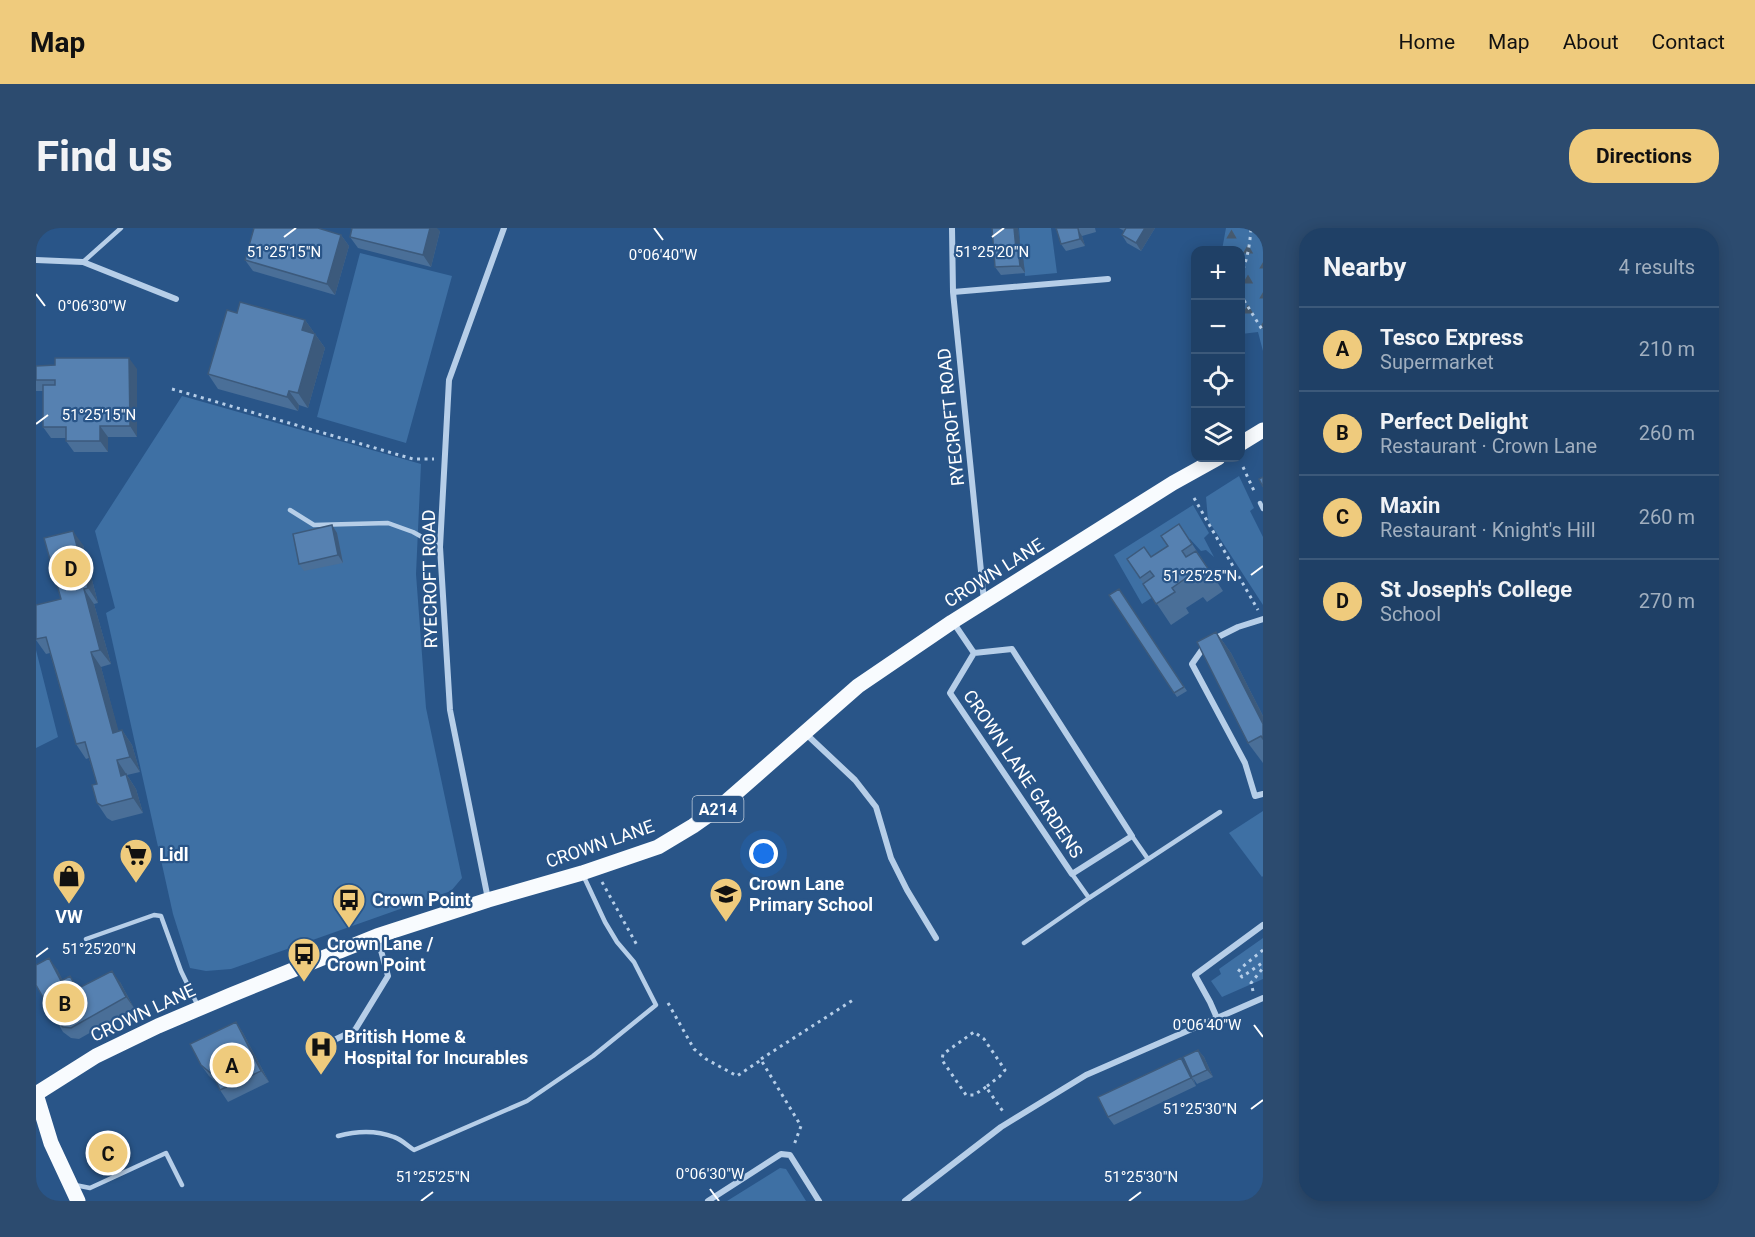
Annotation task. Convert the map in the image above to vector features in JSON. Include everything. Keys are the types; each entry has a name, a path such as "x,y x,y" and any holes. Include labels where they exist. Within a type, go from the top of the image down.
{"main road":[{"path":"1245,441 1263,430"},
{"name":"CROWN LANE","path":"36,1094 96,1056 199,1008 377,936 488,900 582,873 658,847 720,807 858,686 952,621 1210,462"},
{"path":"36,1094 51,1143 78,1201"}],"street":[{"name":"RYECROFT ROAD","path":"488,900 450,710 440,547 449,380 504,228"},
{"name":"RYECROFT ROAD","path":"952,228 953,292 984,602"},
{"path":"36,260 83,262 177,298"},
{"path":"953,292 1108,279"},
{"path":"1263,619 1217,637 1206,644 1192,664 1245,763 1255,796 1263,794"},
{"path":"952,621 974,653 1012,648 1132,836"},
{"name":"CROWN LANE GARDENS","path":"974,653 950,693 1072,874 1132,836"},
{"path":"804,732 855,780 876,807 891,858 936,938"},
{"path":"1217,1018 1195,975 1263,925"},
{"path":"328,1043 355,1030 388,976 377,936"},
{"path":"905,1201 1010,1122 1086,1075 1263,999"},
{"path":"708,1201 781,1154 790,1155 819,1201"}],"lane":[{"path":"83,262 121,228"},
{"path":"1260,503 1263,509"},
{"path":"290,510 314,525 388,523 413,532 440,547"},
{"path":"1024,943 1220,812"},
{"path":"1132,836 1148,859"},
{"path":"338,1137 354,1132 375,1132 395,1137 414,1150 528,1101 593,1056 656,1005 634,962 617,942 605,922 582,873"},
{"path":"1072,874 1089,898"},
{"path":"86,939 154,915 160,916 181,971 199,1008"},
{"path":"69,1184 90,1188 166,1153 182,1185"}],"path":[{"path":"1245,264 1251,228"},
{"path":"1244,300 1263,331"},
{"path":"172,389 413,459 445,459"},
{"path":"1243,467 1260,503"},
{"path":"1194,498 1263,619"},
{"path":"603,882 642,955"},
{"path":"1256,1002 1251,983 1263,966 1262,963 1242,977 1238,972 1263,950"},
{"path":"665,997 694,1049 706,1059 737,1076 853,1000"},
{"path":"974,1032 984,1039 1005,1070 986,1087 974,1095 966,1095 942,1060 943,1054 974,1032"},
{"path":"761,1059 801,1126 790,1155"},
{"path":"986,1087 1010,1122"}],"green space":[{"path":"1019,228 1051,228 1057,273 1025,276"},
{"path":"1226,228 1263,228 1263,351 1258,332 1245,334 1245,246 1223,246"},
{"path":"360,253 452,276 406,443 317,417"},
{"path":"182,396 421,464 416,574 426,708 462,878 451,891 231,969 206,971 190,968 173,914 106,613 115,608 95,531"},
{"path":"1239,476 1254,508 1250,511 1263,537 1263,605 1208,520 1206,497"},
{"path":"1193,505 1209,533 1204,538 1214,557 1206,550 1201,551 1190,539 1172,550 1153,597 1142,604 1114,555"},
{"path":"36,650 58,737 36,748"},
{"path":"1263,811 1263,876 1262,877 1229,833"},
{"path":"1263,938 1263,979 1222,997 1211,981 1221,974 1219,969"},
{"path":"780,1168 786,1169 806,1201 727,1201"}],"building":[{"path":"254,228 318,228 341,235 327,284 245,260"},
{"path":"352,228 430,228 423,255 350,237"},
{"path":"992,228 1014,228 1020,266 995,267"},
{"path":"1056,228 1078,228 1080,239 1061,244"},
{"path":"1126,228 1145,228 1136,243 1122,235"},
{"path":"240,302 305,320 302,330 315,334 298,393 289,391 287,397 208,374 227,310 237,313"},
{"path":"55,358 129,358 130,426 100,426 100,441 66,441 66,427 43,427 43,385 55,385 55,380 36,380 36,366 55,365"},
{"path":"1179,524 1192,544 1182,551 1186,557 1196,551 1209,570 1192,581 1189,576 1172,588 1175,592 1156,604 1143,584 1154,576 1150,571 1140,578 1127,559 1144,547 1151,557 1168,546 1161,536"},
{"path":"332,525 338,555 299,564 293,534"},
{"path":"73,531 88,588 84,589 100,650 91,652 113,733 122,730 130,757 117,760 121,776 126,774 133,798 102,806 97,803 92,785 97,784 85,742 76,744 46,637 36,639 36,605 61,599 44,538"},
{"path":"1119,589 1184,687 1174,693 1109,595"},
{"path":"1216,632 1263,724 1263,739 1261,736 1248,743 1197,642"},
{"path":"49,958 61,981 70,976 77,989 112,971 126,997 71,1028 63,1027 56,1020 36,985 36,965"},
{"path":"236,1022 261,1071 220,1090 213,1075 201,1065 190,1044"},
{"path":"1198,1050 1207,1070 1192,1077 1183,1057"},
{"path":"1181,1058 1191,1078 1108,1117 1098,1097"}],"place":[{"name":"St Joseph's College","path":"71,568"},
{"name":"Lidl","path":"136,884"},
{"name":"VW","path":"69,905"},
{"name":"Crown Lane Primary School","path":"726,923"},
{"name":"Crown Point","path":"349,929"},
{"name":"Crown Lane / Crown Point","path":"304,983"},
{"name":"Perfect Delight","path":"65,1003"},
{"name":"Tesco Express","path":"232,1065"},
{"name":"British Home & Hospital for Incurables","path":"321,1076"},
{"name":"Maxin","path":"108,1153"}]}
